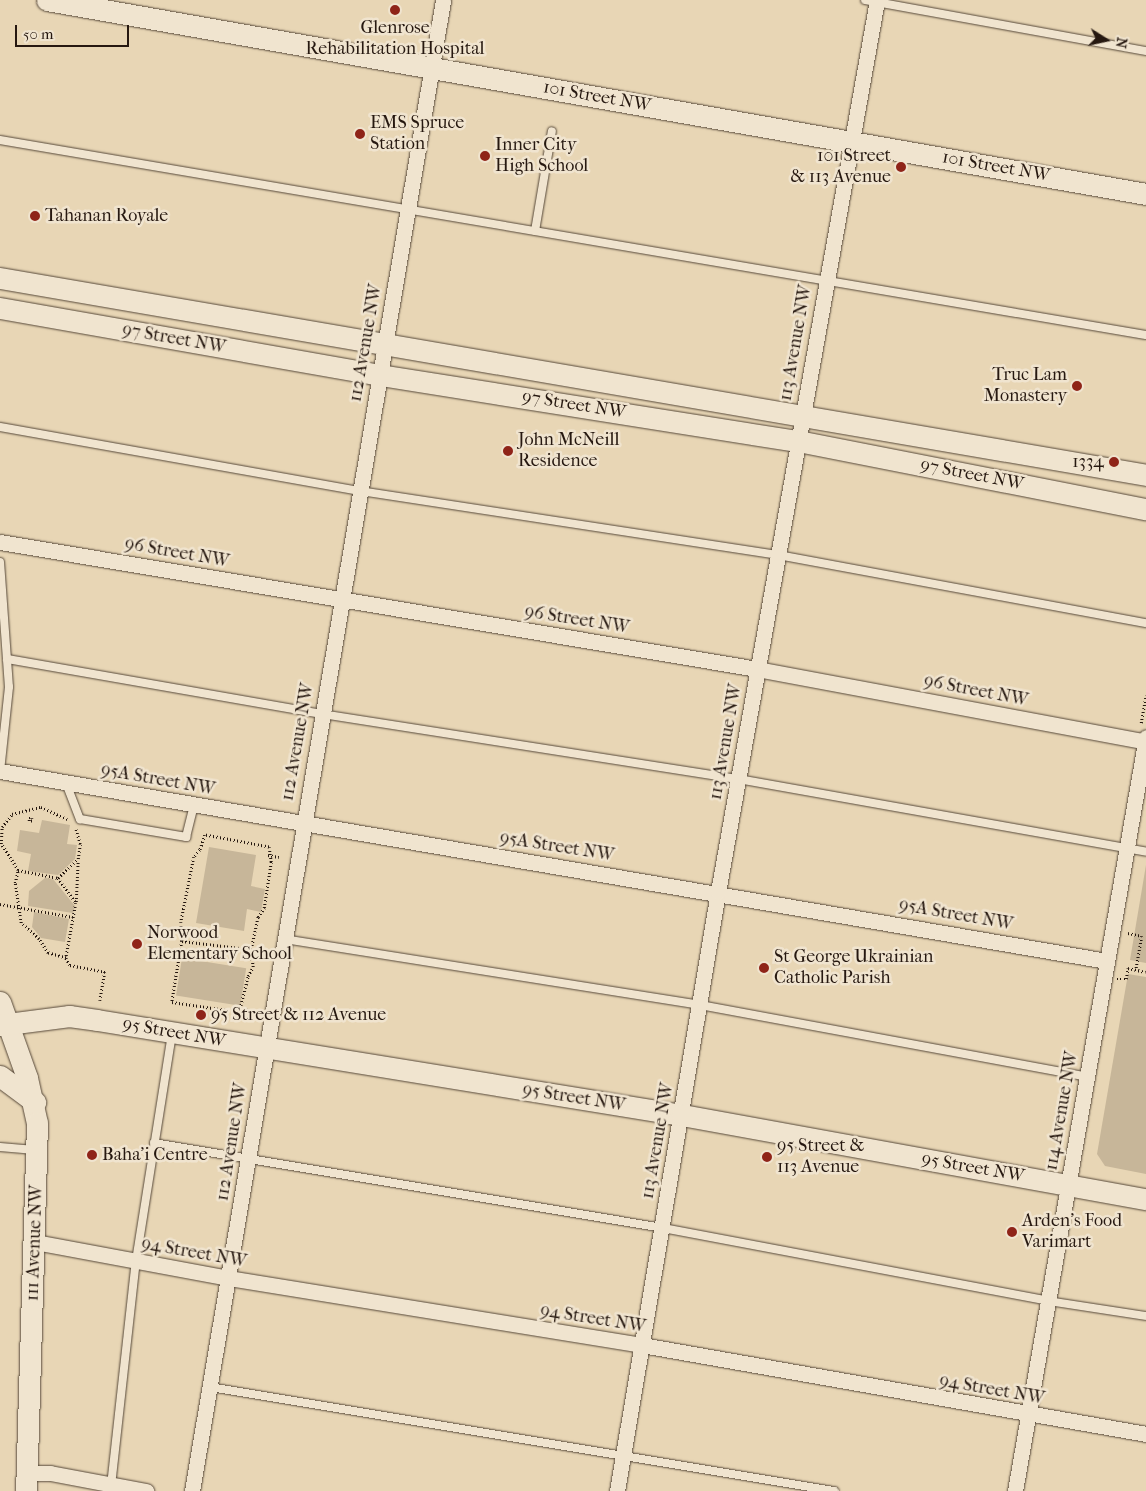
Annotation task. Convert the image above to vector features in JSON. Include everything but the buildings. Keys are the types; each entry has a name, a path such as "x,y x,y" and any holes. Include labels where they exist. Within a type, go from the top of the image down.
{"main road":[{"name":"101 Street NW","path":"48,0 93,4 431,68 1146,194"},
{"name":"97 Street NW","path":"0,278 385,346 802,414 1146,475"},
{"name":"97 Street NW","path":"0,308 380,375 798,441 1146,509"},
{"name":"111 Avenue NW","path":"0,1002 4,1025 35,1102 38,1150 26,1482"},
{"name":"95 Street NW","path":"4,1025 69,1016 682,1115 1146,1199"},
{"path":"0,1076 35,1102"}],"street":[{"name":"112 Avenue NW","path":"192,1491 443,0"},
{"name":"113 Avenue NW","path":"617,1491 663,1228 718,892 851,141 873,1"},
{"name":"96 Street NW","path":"0,542 758,669 1146,740"},
{"name":"114 Avenue NW","path":"1015,1491 1146,740"},
{"name":"95A Street NW","path":"0,771 304,824 718,892 1107,961"},
{"name":"94 Street NW","path":"35,1242 229,1278 642,1345 1028,1415 1146,1434"},
{"path":"26,1482 50,1473 111,1487 146,1491"}],"lane":[{"path":"873,1 1146,51"},
{"path":"535,231 552,131"},
{"path":"0,140 1146,335"},
{"path":"0,428 360,491 778,555 1146,623"},
{"path":"0,562 9,687 0,771"},
{"path":"7,659 322,714 738,779 1146,852"},
{"path":"66,783 80,819 186,837 194,805"},
{"path":"284,939 700,1005 1087,1077"},
{"path":"111,1487 136,1261 172,1032"},
{"path":"154,1143 663,1228 1048,1301 1146,1316"},
{"path":"0,1147 38,1150"},
{"path":"210,1387 623,1454 834,1491"}],"path":[{"path":"76,903 58,878 18,870 1,844 2,828 12,814 46,808 64,817 75,831 80,844 76,903 66,958 70,965 106,972 100,1001"},
{"path":"29,812 30,818"},
{"path":"69,815 74,821"},
{"path":"75,831 78,827"},
{"path":"205,835 267,845 268,855 271,862 264,908 258,917 250,950 253,967 248,976 243,1009 236,1014 173,1004 177,959 182,941 181,922 194,857 200,850 205,835"},
{"path":"268,855 279,857"},
{"path":"58,878 78,859"},
{"path":"18,870 15,883 21,923 39,939 48,953 66,958"},
{"path":"0,904 73,917"},
{"path":"1136,970 1142,936 1146,930"},
{"path":"1128,934 1142,936"},
{"path":"182,941 250,950"},
{"path":"243,1009 253,1011"}],"shaded area":[{"path":"42,820 70,825 67,844 77,845 75,859 58,875 28,871 31,854 17,851 20,830 39,833"},
{"path":"209,847 256,855 251,886 265,889 261,912 247,909 244,931 196,923"},
{"path":"1146,865 1146,963 1130,960"},
{"path":"45,878 53,879 75,906 73,913 28,906 29,891"},
{"path":"34,912 69,919 65,942 41,938 32,927"},
{"path":"182,958 246,968 240,1006 176,996"},
{"path":"1128,974 1146,977 1146,1174 1105,1166 1097,1154"}],"place":[{"name":"Glenrose Rehabilitation Hospital","path":"395,10"},
{"name":"EMS Spruce Station","path":"360,134"},
{"name":"Inner City High School","path":"485,156"},
{"name":"101 Street & 113 Avenue","path":"901,167"},
{"name":"Tahanan Royale","path":"35,216"},
{"name":"Truc Lam Monastery","path":"1077,386"},
{"name":"John McNeill Residence","path":"508,451"},
{"name":"1334","path":"1114,462"},
{"name":"Norwood Elementary School","path":"137,944"},
{"name":"St George Ukrainian Catholic Parish","path":"764,968"},
{"name":"95 Street & 112 Avenue","path":"201,1015"},
{"name":"Baha'i Centre","path":"92,1155"},
{"name":"95 Street & 113 Avenue","path":"767,1157"},
{"name":"Arden's Food Varimart","path":"1012,1232"}]}
